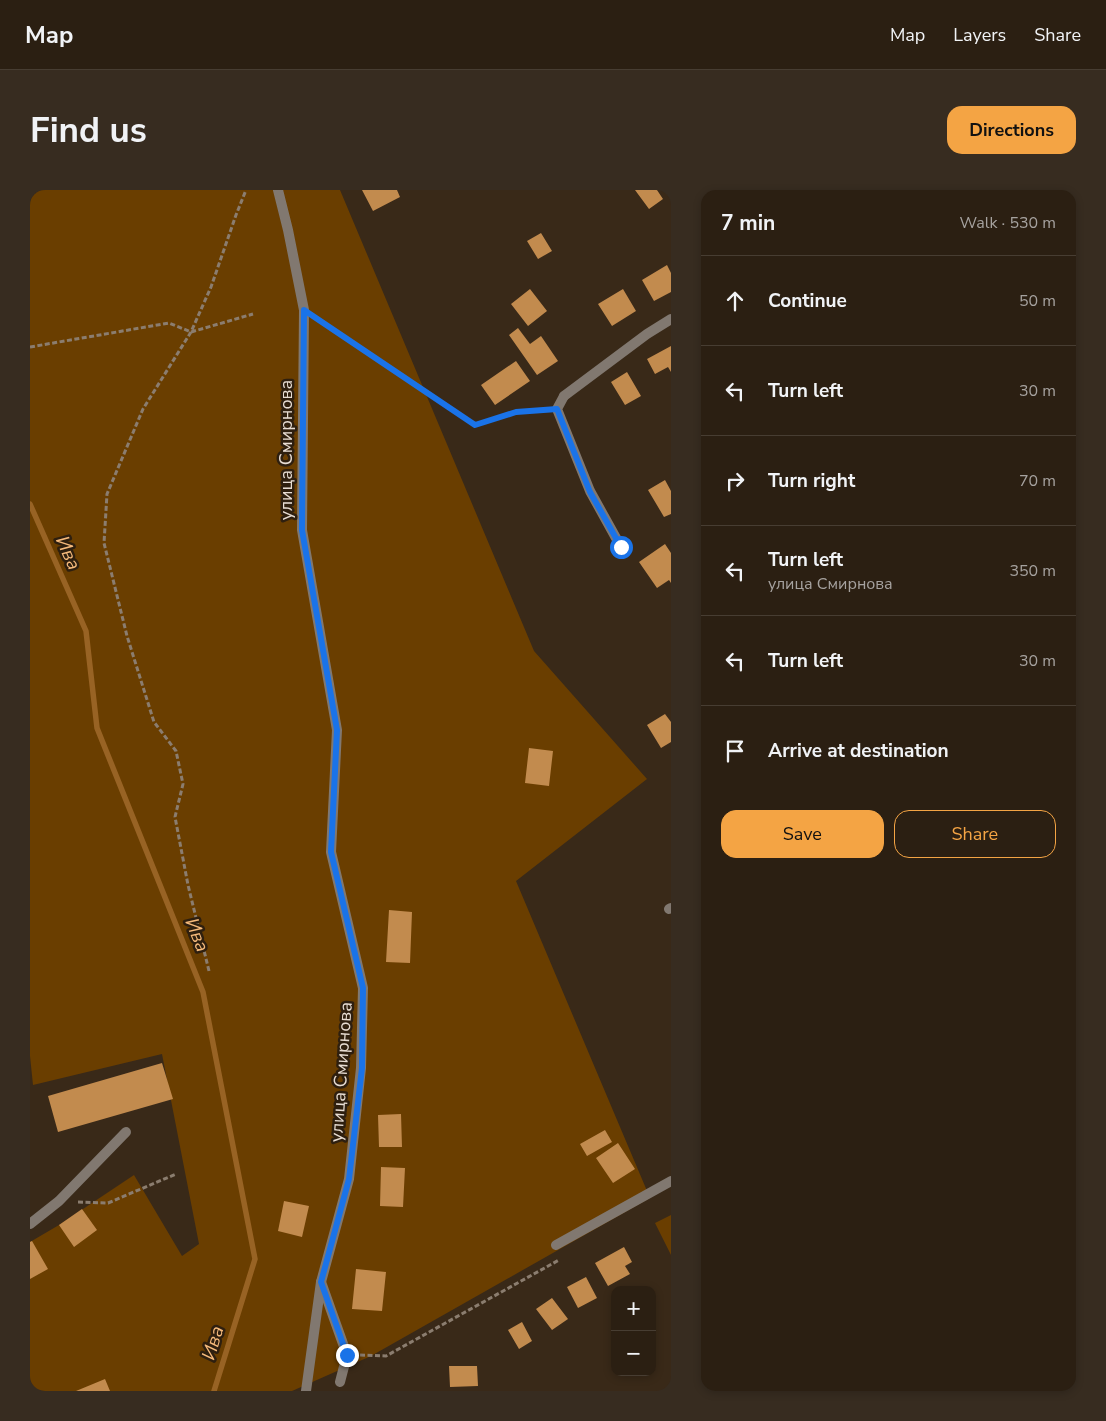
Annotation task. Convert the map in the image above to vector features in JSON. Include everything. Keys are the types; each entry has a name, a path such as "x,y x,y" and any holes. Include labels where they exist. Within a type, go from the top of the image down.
{"street":[{"name":"улица Смирнова","path":"278,190 304,310 302,530 337,730 331,852 363,988 362,1068 349,1179 321,1282 306,1391"},
{"path":"621,547 590,492 557,409 564,396 647,334 671,319"},
{"path":"30,1224 60,1201 126,1132"},
{"path":"556,1245 671,1181"},
{"path":"321,1282 347,1355 340,1382"}],"path":[{"path":"210,971 188,885 175,817 183,784 176,751 154,722 127,636 104,543 107,494 142,409 191,332 211,287 246,190"},
{"path":"304,310 475,425 516,412 557,409"},
{"path":"30,347 169,323 191,332 253,314"},
{"path":"60,1201 108,1203 176,1174"},
{"path":"347,1355 386,1356 566,1255"}],"shaded area":[{"path":"30,190 340,190 534,651 647,779 516,881 650,1198 371,1356 292,1391 30,1391 30,1242 134,1175 182,1256 199,1244 162,1054 33,1085 30,1056"},
{"path":"671,1215 671,1255 655,1223"}],"building":[{"path":"362,190 397,190 400,197 373,211"},
{"path":"635,190 657,190 663,199 649,209"},
{"path":"541,233 552,251 538,259 527,241"},
{"path":"667,265 671,273 671,292 654,301 642,280"},
{"path":"530,289 547,311 528,326 511,304"},
{"path":"623,289 636,311 612,326 598,304"},
{"path":"518,328 530,344 541,336 558,361 537,375 509,335"},
{"path":"671,346 671,372 668,367 655,374 647,359"},
{"path":"516,361 530,381 495,405 481,385"},
{"path":"627,372 641,396 625,405 611,382"},
{"path":"665,480 671,491 671,514 664,517 648,490"},
{"path":"665,544 671,553 671,583 669,580 657,588 639,562"},
{"path":"665,714 671,722 671,742 661,748 647,725"},
{"path":"529,748 553,751 549,786 525,783"},
{"path":"389,910 412,912 410,963 386,962"},
{"path":"162,1063 173,1099 58,1132 48,1096"},
{"path":"401,1114 402,1147 379,1147 378,1115"},
{"path":"605,1130 612,1142 587,1156 580,1144"},
{"path":"618,1143 635,1169 613,1183 596,1158"},
{"path":"381,1167 405,1168 403,1207 380,1206"},
{"path":"284,1201 309,1206 302,1237 278,1231"},
{"path":"82,1209 97,1230 74,1247 59,1225"},
{"path":"32,1241 48,1269 30,1279 30,1242"},
{"path":"624,1247 632,1262 625,1266 630,1274 608,1286 595,1263"},
{"path":"356,1269 386,1272 382,1311 352,1309"},
{"path":"586,1277 597,1298 578,1308 567,1287"},
{"path":"552,1298 568,1319 552,1330 536,1309"},
{"path":"522,1322 532,1341 519,1349 508,1330"},
{"path":"449,1366 477,1366 478,1386 450,1387"},
{"path":"105,1379 110,1391 76,1391"}],"waterway":[{"name":"Ива","path":"30,504 86,631 97,728 203,992 255,1259 214,1391"}],"route":[{"path":"347,1355 321,1282 349,1179 362,1068 363,988 331,852 337,730 302,530 304,310 475,425 516,412 557,409 590,492 621,547"}]}
